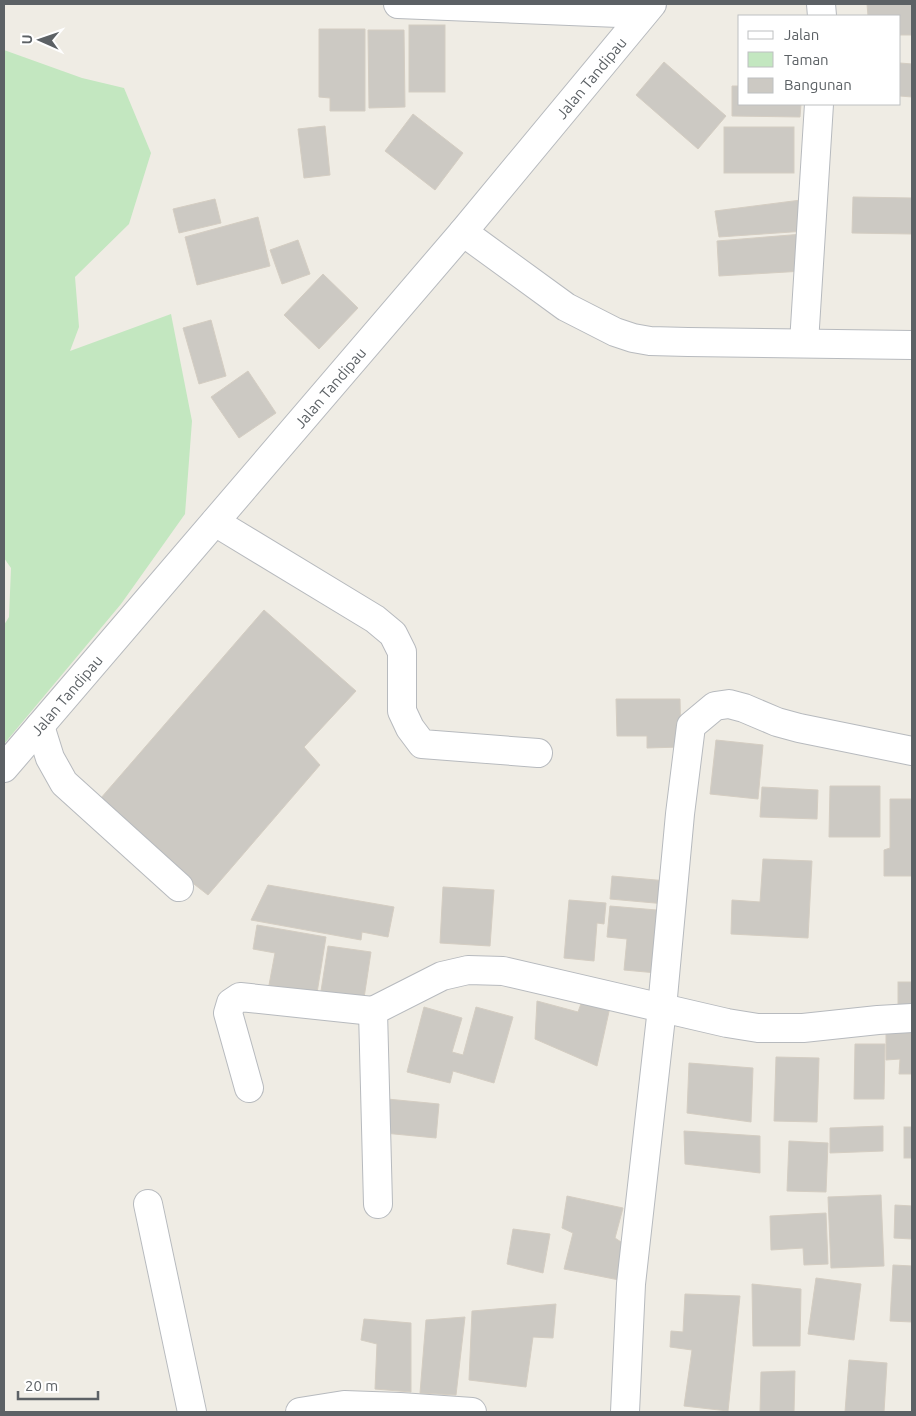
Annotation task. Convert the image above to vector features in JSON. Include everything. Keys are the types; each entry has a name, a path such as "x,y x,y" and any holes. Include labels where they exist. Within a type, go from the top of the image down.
{"street":[{"path":"398,4 648,9"},
{"name":"Jalan Tandipau","path":"4,768 463,232 648,9"},
{"path":"804,343 819,105"},
{"path":"463,232 566,307 615,332 633,338 650,341 688,342 912,345"},
{"path":"214,522 375,619 393,634 402,652 402,711 410,728 422,744 538,753"},
{"path":"625,1412 631,1284 662,1008 680,814 691,726 715,706 729,704 799,728 912,751"},
{"path":"40,726 50,758 64,783 179,887"},
{"path":"249,1088 228,1014 231,1003 240,997 373,1011 442,976 468,970 504,971 727,1023 766,1028 803,1028 912,1018"},
{"path":"373,1011 378,1204"},
{"path":"148,1204 192,1412"},
{"path":"300,1412 344,1405 400,1406 472,1412"}],"green space":[{"path":"4,50 82,78 124,88 151,153 129,224 75,277 79,327 70,351 171,314 192,421 185,514 121,604 4,744 4,625 9,617 11,568 4,558"}],"building":[{"path":"867,4 912,4 912,35 901,35 901,15 868,15"},
{"path":"409,25 445,25 445,92 409,92"},
{"path":"319,29 365,29 365,111 330,111 330,98 319,97"},
{"path":"368,30 404,30 405,107 369,108"},
{"path":"664,62 726,116 698,149 636,95"},
{"path":"901,63 912,64 912,97 901,96"},
{"path":"732,86 738,86 738,105 801,105 800,117 732,116"},
{"path":"413,114 463,153 435,190 385,151"},
{"path":"325,126 330,175 304,178 298,129"},
{"path":"724,127 794,127 794,173 724,173"},
{"path":"853,197 912,198 912,234 852,233"},
{"path":"215,199 221,223 179,233 173,209"},
{"path":"801,200 806,231 719,237 715,211"},
{"path":"258,217 270,266 197,285 185,237"},
{"path":"803,234 804,271 719,276 717,241"},
{"path":"298,240 310,274 282,284 270,250"},
{"path":"323,274 358,308 319,349 284,315"},
{"path":"211,320 226,376 199,384 183,328"},
{"path":"248,371 276,413 239,438 211,397"},
{"path":"264,610 356,691 304,747 320,765 208,895 94,806"},
{"path":"616,699 680,699 681,747 647,748 647,736 617,736"},
{"path":"716,740 763,745 758,799 710,794"},
{"path":"830,786 880,786 880,837 829,837"},
{"path":"762,787 818,790 817,819 760,817"},
{"path":"890,799 912,799 912,876 884,876 884,850 890,848"},
{"path":"763,859 812,861 808,938 731,934 732,900 760,902"},
{"path":"612,876 667,881 666,904 610,899"},
{"path":"268,885 394,907 388,937 362,932 361,940 251,920"},
{"path":"443,887 494,890 490,946 440,943"},
{"path":"569,900 606,903 604,924 597,923 594,961 564,958"},
{"path":"610,906 668,911 657,973 624,970 627,939 607,937"},
{"path":"257,925 326,937 317,993 269,985 275,953 253,949"},
{"path":"328,946 371,952 364,998 321,991"},
{"path":"898,982 912,982 912,1013 898,1013"},
{"path":"537,1001 578,1012 582,1001 610,1007 597,1066 535,1039"},
{"path":"424,1007 462,1018 452,1052 463,1055 476,1007 513,1017 494,1083 453,1071 450,1083 407,1072"},
{"path":"886,1024 912,1024 912,1074 899,1074 900,1059 886,1060"},
{"path":"855,1044 885,1044 884,1099 854,1099"},
{"path":"776,1057 819,1058 817,1122 774,1121"},
{"path":"689,1063 753,1068 751,1122 687,1113"},
{"path":"387,1099 439,1104 436,1138 384,1133"},
{"path":"883,1126 883,1151 830,1153 830,1128"},
{"path":"904,1127 912,1127 912,1158 904,1158"},
{"path":"684,1131 760,1136 760,1173 685,1164"},
{"path":"789,1141 828,1143 826,1192 787,1191"},
{"path":"881,1195 884,1266 831,1268 828,1197"},
{"path":"567,1196 623,1208 615,1238 627,1246 619,1280 564,1269 573,1233 562,1228"},
{"path":"895,1205 912,1206 912,1239 894,1238"},
{"path":"826,1213 828,1264 804,1265 803,1248 771,1250 770,1216"},
{"path":"513,1229 550,1234 543,1273 507,1264"},
{"path":"893,1265 912,1266 912,1322 890,1321"},
{"path":"816,1278 861,1284 854,1340 808,1334"},
{"path":"752,1284 801,1289 800,1346 753,1346"},
{"path":"685,1294 740,1296 728,1411 684,1406 692,1350 670,1347 671,1331 683,1332"},
{"path":"556,1304 553,1338 533,1337 526,1387 469,1380 472,1311"},
{"path":"465,1317 456,1395 420,1393 426,1320"},
{"path":"364,1319 411,1323 411,1392 375,1389 377,1344 361,1340"},
{"path":"849,1360 887,1363 884,1412 845,1412"},
{"path":"795,1371 794,1412 760,1412 761,1372"}]}
